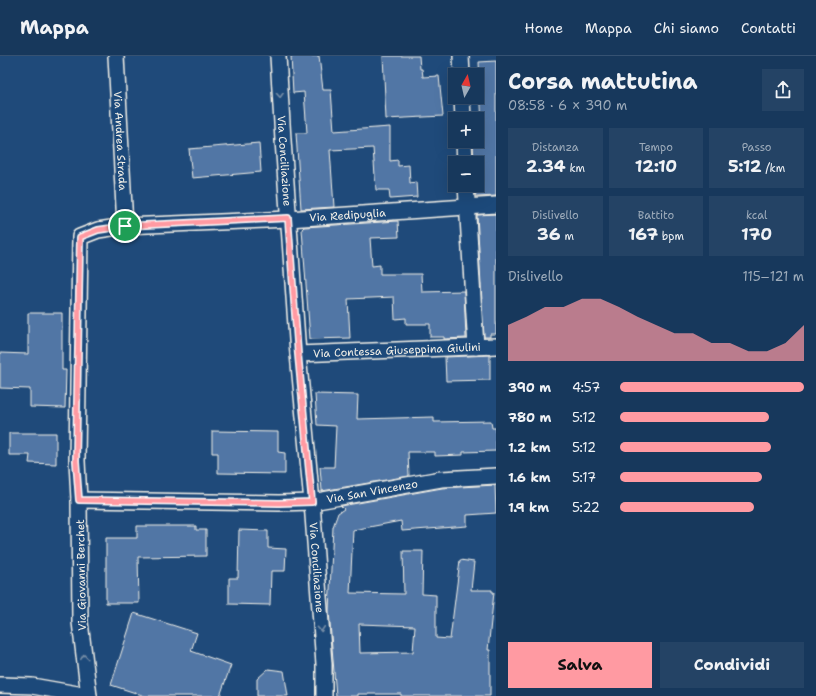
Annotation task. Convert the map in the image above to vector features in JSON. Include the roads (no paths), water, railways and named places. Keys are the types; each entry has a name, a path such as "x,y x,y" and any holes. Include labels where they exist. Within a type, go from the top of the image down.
{"street":[{"name":"Via Andrea Strada","path":"116,56 125,226"},
{"name":"Via Conciliazione","path":"278,56 298,354 312,502 324,664 324,696"},
{"path":"461,56 462,68"},
{"path":"466,192 476,347"},
{"name":"Via Redipuglia","path":"80,237 98,230 125,226 288,218 496,205"},
{"name":"Via Giovanni Berchet","path":"80,237 76,461 79,500 80,622 89,696"},
{"name":"Via Contessa Giuseppina Giulini","path":"298,354 496,346"},
{"name":"Via San Vincenzo","path":"79,500 279,503 312,502 441,479 496,476"},
{"path":"0,685 32,686 89,696"}]}
